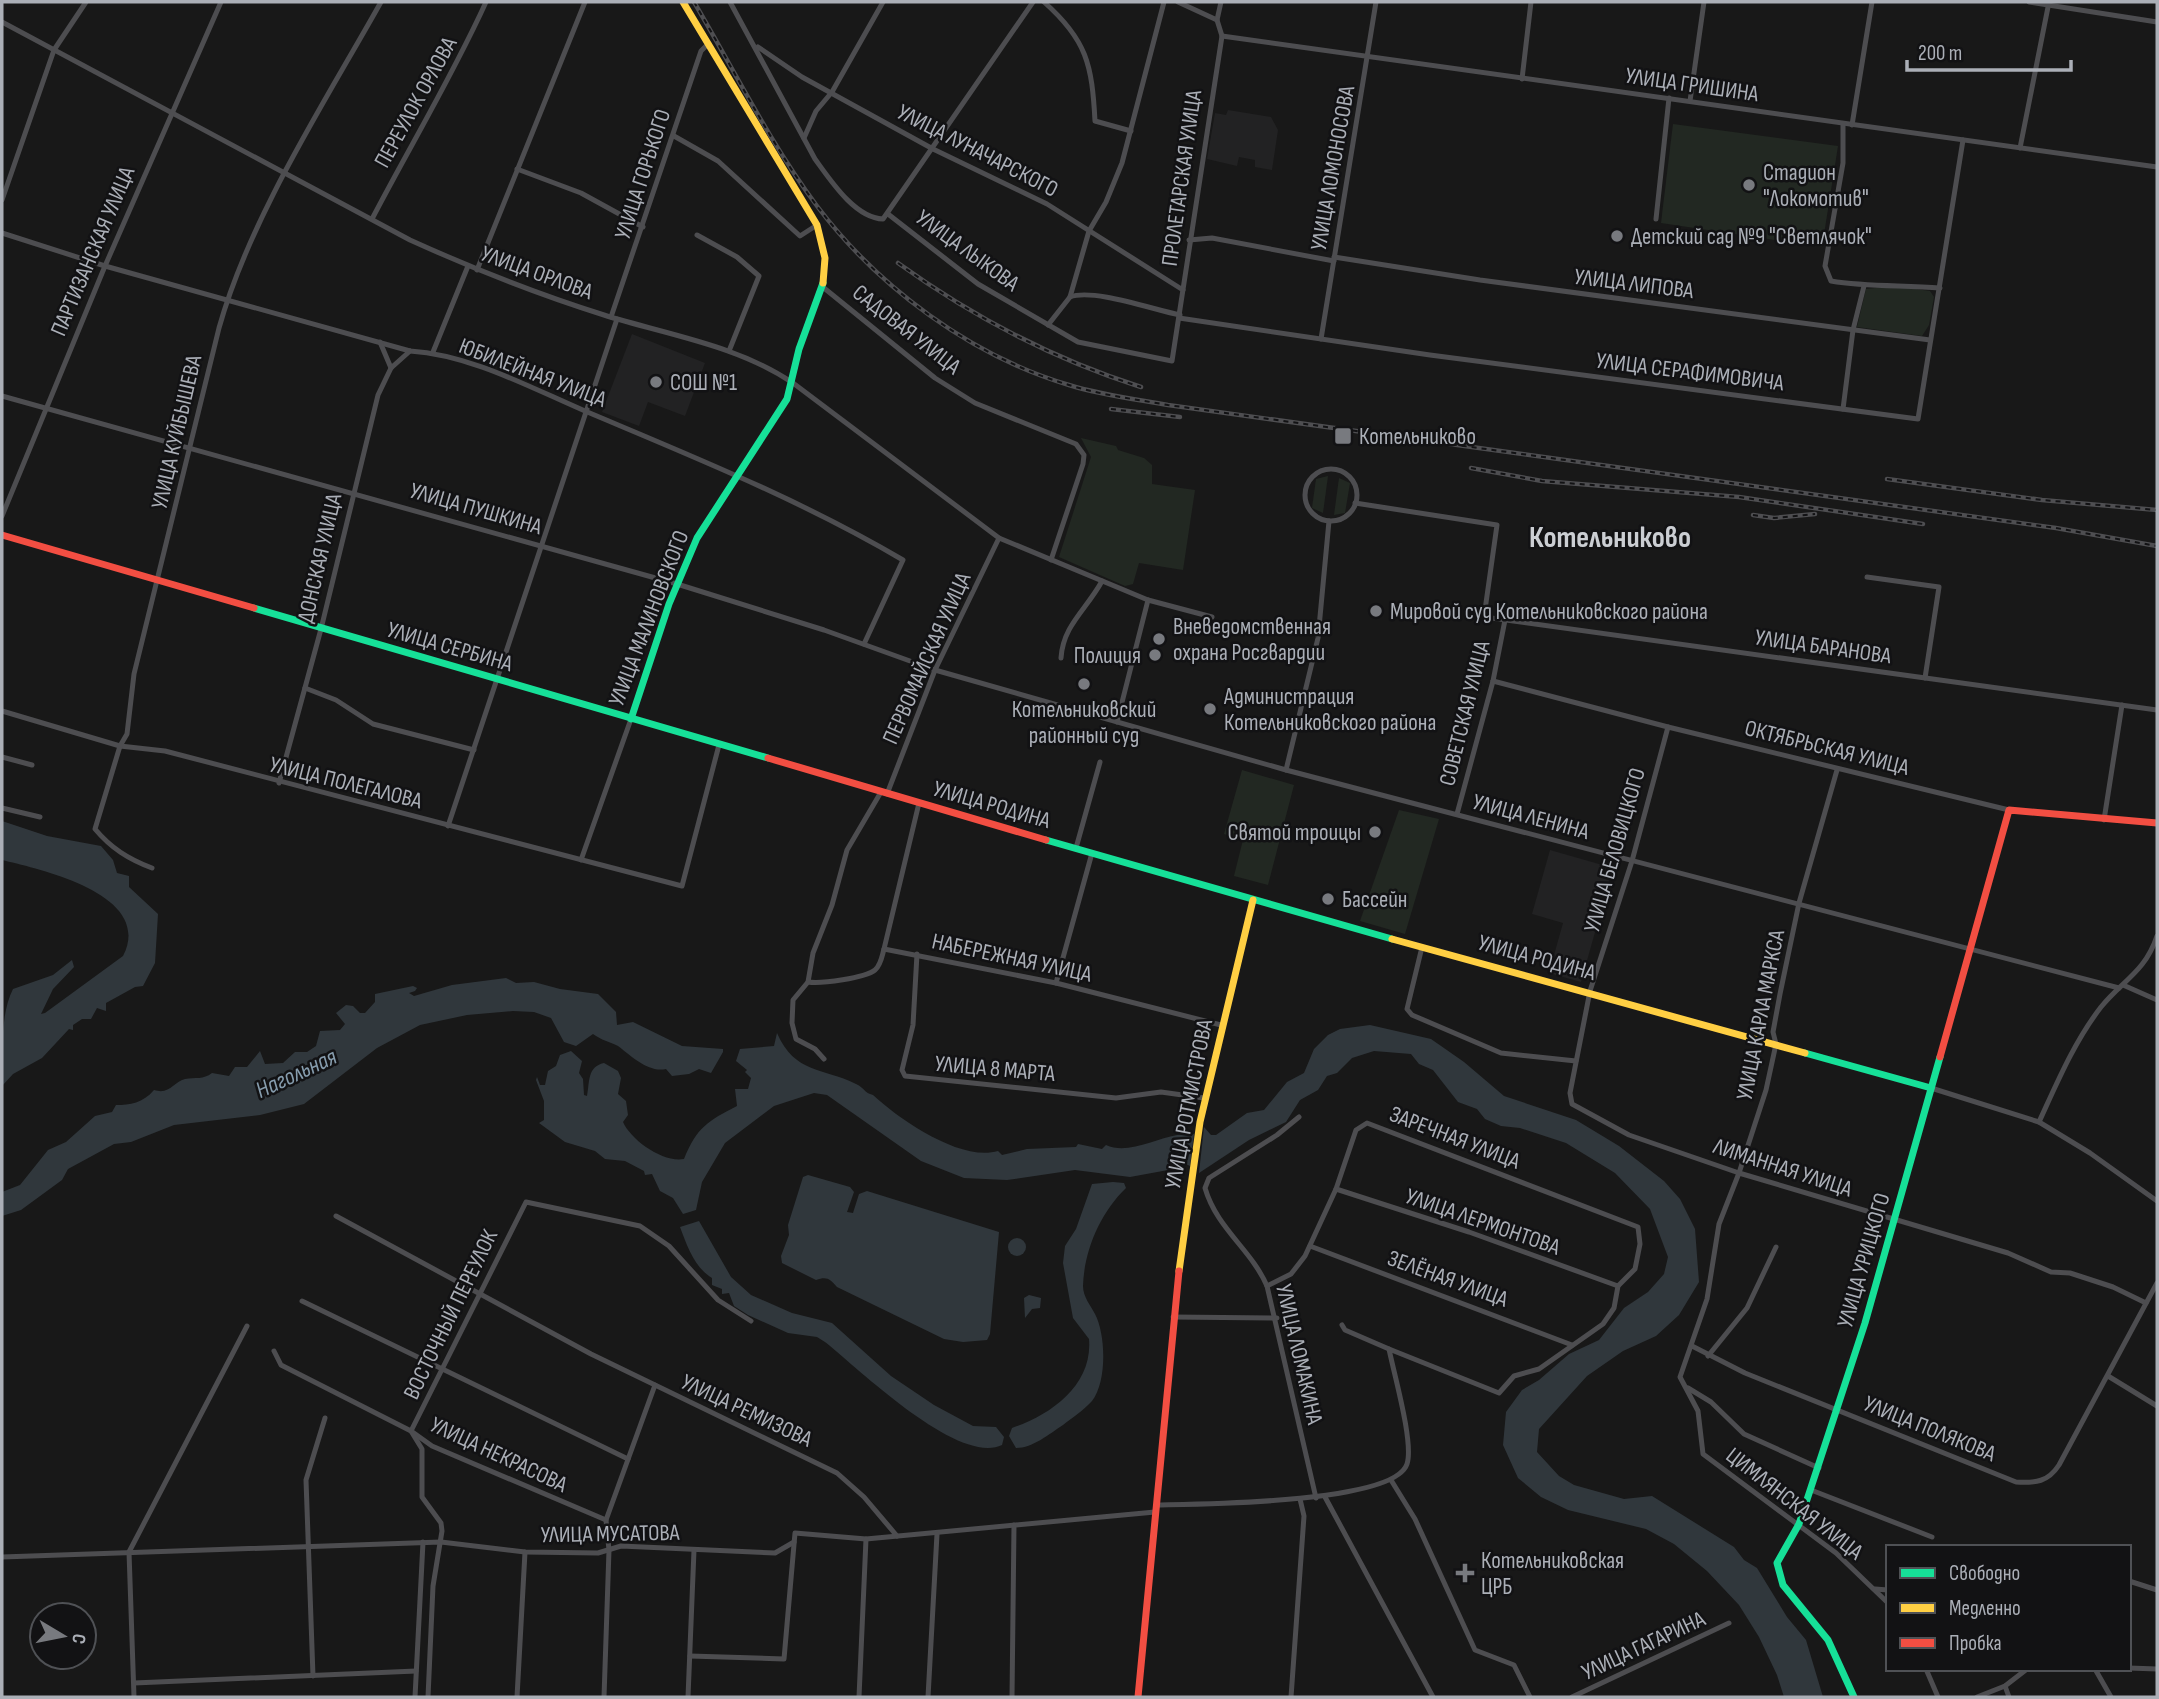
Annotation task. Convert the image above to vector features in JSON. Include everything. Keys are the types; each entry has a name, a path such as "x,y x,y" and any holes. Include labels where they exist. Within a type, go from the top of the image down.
{"street":[{"path":"2,200 54,50 86,2"},
{"name":"ПАРТИЗАНСКАЯ УЛИЦА","path":"2,516 105,266 221,2"},
{"name":"УЛИЦА КУЙБЫШЕВА","path":"152,868 119,852 95,828 120,746 127,734 134,674 227,300 286,172 381,2"},
{"name":"ПЕРЕУЛОК ОРЛОВА","path":"372,219 400,164 422,131 486,2"},
{"path":"477,270 585,2"},
{"name":"САДОВАЯ УЛИЦА","path":"682,2 817,225 827,258 824,288 935,378 975,402 1076,444 1084,455 1051,560"},
{"path":"804,138 816,111 832,92 883,2"},
{"path":"888,214 1033,2"},
{"path":"1044,2 1084,47 1093,89 1095,121 1131,131"},
{"path":"1048,325 1070,297 1089,230 1117,177 1164,2"},
{"path":"1178,2 1217,20"},
{"name":"ПРОЛЕТАРСКАЯ УЛИЦА","path":"1172,361 1222,36 1217,20 1221,2"},
{"name":"УЛИЦА ЛОМОНОСОВА","path":"1321,339 1376,2"},
{"path":"1522,79 1531,2"},
{"path":"1690,101 1704,2"},
{"path":"1852,125 1872,2"},
{"path":"2029,2 2157,22"},
{"name":"УЛИЦА ЛЫКОВА","path":"732,3 804,138 833,184 870,218 883,219 888,214 978,284 1084,344 1172,361"},
{"path":"2020,148 2049,3"},
{"name":"УЛИЦА ОРЛОВА","path":"2,22 372,219 468,266 539,295 729,351 762,365 793,383 999,538 1051,560"},
{"name":"УЛИЦА ГРИШИНА","path":"1222,36 2157,167"},
{"name":"УЛИЦА ГОРЬКОГО","path":"448,826 586,411 701,51 708,44"},
{"name":"УЛИЦА ЛУНАЧАРСКОГО","path":"755,45 802,77 933,149 1047,204 1183,290"},
{"path":"1656,219 1670,98"},
{"path":"1843,124 1843,163 1825,266 1831,281 1864,286 1894,284 1940,288"},
{"path":"674,136 718,161 800,236 817,225"},
{"name":"УЛИЦА СЕРАФИМОВИЧА","path":"1070,297 1082,295 1126,301 1180,316 1321,339 1918,419 1963,140"},
{"path":"517,169 581,193 643,227"},
{"name":"ЮБИЛЕЙНАЯ УЛИЦА","path":"2,233 105,266 410,351 433,352 504,376 738,474 838,521 903,559 864,643"},
{"path":"697,235 737,257 759,276 729,351"},
{"name":"УЛИЦА ЛИПОВА","path":"1189,240 1212,237 1334,259 1930,340"},
{"path":"433,352 468,266"},
{"path":"1843,409 1853,330 1864,286"},
{"name":"УЛИЦА МАЛИНОВСКОГО","path":"581,860 677,584 709,516 767,435 793,383 800,344 824,288"},
{"path":"380,342 391,368"},
{"name":"ДОНСКАЯ УЛИЦА","path":"278,783 321,629 378,394 391,368 410,351"},
{"name":"УЛИЦА ПУШКИНА","path":"2,396 677,584 864,643 936,670"},
{"path":"1332,469 1348,476 1356,491 1355,503 1343,518 1329,521 1312,513 1306,502 1306,490 1315,475 1332,469"},
{"name":"СОВЕТСКАЯ УЛИЦА","path":"1355,503 1497,525 1484,617"},
{"path":"1286,770 1318,638 1329,521"},
{"name":"УЛИЦА СЕРБИНА","path":"2,535 884,793"},
{"name":"ПЕРВОМАЙСКАЯ УЛИЦА","path":"824,1059 815,1049 800,1043 793,1032 793,1000 808,982 813,953 832,905 847,850 884,793 936,670 999,538"},
{"path":"1051,560 1148,600 1212,617"},
{"path":"1867,577 1939,587 1925,678"},
{"path":"1061,658 1063,638 1069,625 1087,607 1102,581"},
{"path":"1117,722 1148,600"},
{"name":"УЛИЦА БАРАНОВА","path":"1484,617 2157,710"},
{"name":"СОВЕТСКАЯ УЛИЦА","path":"1457,814 1493,681 1505,620"},
{"name":"УЛИЦА ЛЕНИНА","path":"936,670 1286,770 2121,986 2157,1000"},
{"name":"ОКТЯБРЬСКАЯ УЛИЦА","path":"1493,681 1668,727 2008,810 2157,823"},
{"path":"305,688 336,700 373,724 474,750"},
{"path":"2104,820 2122,705"},
{"name":"УЛИЦА ПОЛЕГАЛОВА","path":"2,711 120,746 165,751 278,783 682,886 719,745"},
{"name":"УЛИЦА БЕЛОВИЦКОГО","path":"1572,1104 1570,1093 1590,991 1632,861 1668,727"},
{"path":"2,757 32,765"},
{"path":"1076,848 1100,762"},
{"name":"УЛИЦА КАРЛА МАРКСА","path":"1692,1346 1707,1299 1719,1224 1739,1173 1776,1044 1773,1032 1800,903 1837,769"},
{"name":"УЛИЦА РОДИНА","path":"884,793 1253,900 1590,991 1931,1088 2039,1122 2090,1153 2157,1201"},
{"path":"808,982 841,980 872,972 878,967 919,803"},
{"path":"2,808 40,817"},
{"name":"УЛИЦА УРИЦКОГО","path":"1854,1697 1828,1640 1779,1578 1777,1563 1799,1524 1838,1410 1895,1221 2008,810"},
{"path":"1056,983 1092,853"},
{"name":"УЛИЦА РОТМИСТРОВА","path":"1138,1697 1173,1317 1200,1122 1253,900"},
{"path":"2039,1122 2085,1031 2121,986 2145,965 2157,936"},
{"path":"1422,947 1407,1009 1412,1015 1501,1053 1576,1061"},
{"name":"НАБЕРЕЖНАЯ УЛИЦА","path":"884,949 1056,983 1221,1025"},
{"name":"УЛИЦА 8 МАРТА","path":"917,954 913,1025 902,1070 905,1076 1116,1098 1161,1092 1204,1098"},
{"name":"ЛИМАННАЯ УЛИЦА","path":"1572,1104 1629,1135 1739,1173 2008,1253 2051,1272 2070,1273 2113,1287 2146,1303"},
{"name":"УЛИЦА ЛОМАКИНА","path":"1299,1117 1205,1183 1219,1219 1257,1267 1267,1286 1277,1318 1315,1498"},
{"name":"ЗАРЕЧНАЯ УЛИЦА","path":"1267,1286 1291,1274 1310,1246 1336,1189 1356,1130 1367,1123 1638,1227 1640,1244 1635,1269 1618,1286"},
{"name":"УЛИЦА ЛЕРМОНТОВА","path":"1336,1189 1469,1232 1618,1286"},
{"name":"ВОСТОЧНЫЙ ПЕРЕУЛОК","path":"428,1697 433,1586 441,1542 441,1523 422,1497 422,1449 411,1431 526,1202 639,1226 670,1246 718,1300 751,1321"},
{"name":"УЛИЦА РЕМИЗОВА","path":"337,1216 481,1295 655,1385 748,1427 837,1473 864,1497 897,1536"},
{"name":"ЗЕЛЁНАЯ УЛИЦА","path":"1310,1246 1573,1346"},
{"path":"1708,1356 1747,1308 1776,1247"},
{"name":"УЛИЦА ПОЛЯКОВА","path":"1692,1346 1708,1356 2016,1482 2035,1482 2048,1479 2059,1465 2157,1283"},
{"path":"1342,1325 1345,1330 1389,1349 1499,1392 1514,1376 1539,1369 1603,1324 1610,1315 1618,1286"},
{"path":"302,1301 628,1459"},
{"path":"1173,1317 1277,1318"},
{"path":"134,1697 130,1552 247,1326"},
{"name":"ЦИМЛЯНСКАЯ УЛИЦА","path":"1692,1346 1680,1372 1698,1411 1703,1454 1799,1524 1886,1601"},
{"path":"859,1697 866,1539 937,1534 1155,1509 1325,1497 1391,1480 1404,1472 1408,1452 1389,1349"},
{"name":"УЛИЦА НЕКРАСОВА","path":"274,1352 281,1366 411,1431 450,1454 606,1520"},
{"path":"2108,1376 2157,1406"},
{"path":"604,1697 609,1550 606,1520 655,1385"},
{"path":"1688,1388 1711,1402 1744,1434 1819,1468"},
{"path":"313,1676 306,1480 325,1418"},
{"path":"1391,1480 1415,1519 1475,1650 1514,1665 1530,1697"},
{"path":"1811,1490 1932,1537"},
{"path":"1325,1497 1433,1697"},
{"path":"1291,1697 1304,1516 1300,1499"},
{"path":"1012,1697 1014,1525"},
{"name":"УЛИЦА МУСАТОВА","path":"2,1557 423,1542 525,1552 598,1553 621,1546 775,1553 794,1542 795,1533 866,1539"},
{"path":"929,1697 937,1534"},
{"path":"415,1697 423,1542"},
{"path":"690,1656 784,1659 794,1542"},
{"path":"688,1697 694,1550"},
{"path":"517,1697 525,1552"},
{"path":"2131,1582 2157,1590"},
{"path":"1875,1589 1886,1590"},
{"name":"УЛИЦА ГАГАРИНА","path":"1572,1697 1729,1623"},
{"path":"2131,1668 2157,1669"},
{"path":"134,1682 416,1671"},
{"path":"1927,1671 1938,1697"},
{"path":"1977,1697 2005,1686 2024,1671"},
{"path":"2096,1671 2111,1697"},
{"path":"2005,1686 2009,1697"}],"shaded area":[{"path":"1228,110 1271,117 1278,130 1272,170 1255,167 1255,160 1239,157 1237,166 1207,159 1215,113 1226,115"},
{"name":"Стадион \"Локомотив\"","path":"1673,124 1838,146 1822,247 1661,223"},
{"path":"1894,286 1930,291 1934,297 1929,325 1922,336 1857,327 1866,289"},
{"name":"СОШ №1","path":"632,334 705,363 685,416 648,402 639,426 602,412"},
{"path":"1081,438 1116,446 1118,450 1144,458 1152,465 1152,484 1195,490 1183,570 1139,563 1133,584 1125,586 1059,557 1091,457"},
{"path":"1328,476 1323,513 1312,508 1316,479"},
{"path":"1339,478 1350,483 1345,513 1334,515"},
{"path":"1242,770 1294,785 1268,885 1234,876 1243,840 1224,834"},
{"path":"1399,810 1439,819 1405,934 1360,921"},
{"path":"1550,850 1613,868 1581,982 1549,973 1563,923 1532,914"}],"water":[{"path":"2,821 47,836 101,846 113,860 117,873 129,876 129,887 158,914 155,963 143,986 135,987 106,1003 106,1011 97,1008 91,1019 82,1019 73,1025 73,1030 69,1029 42,1058 13,1074 2,1086 4,1023 13,989 53,975 72,960 74,967 53,989 41,1014 45,1013 123,956 129,934 123,916 109,901 88,888 41,870 2,860"},
{"name":"Нагольная","path":"506,978 516,983 534,982 598,994 616,1012 617,1025 633,1022 682,1046 723,1049 723,1052 711,1073 699,1069 689,1074 672,1076 666,1069 646,1066 618,1046 593,1034 576,1046 564,1042 551,1018 534,1012 467,1015 420,1025 377,1048 304,1104 260,1115 174,1125 131,1142 114,1144 68,1169 62,1180 21,1210 2,1216 2,1192 20,1185 48,1150 66,1142 95,1116 112,1112 116,1105 136,1102 154,1090 168,1090 185,1079 212,1073 229,1076 235,1067 247,1067 260,1051 265,1064 283,1063 295,1052 307,1052 316,1046 320,1031 340,1030 345,1024 336,1013 346,1005 365,1013 375,1002 375,994 413,986 417,988 409,993 414,996 452,985"},
{"path":"1370,1025 1431,1039 1464,1062 1504,1096 1576,1120 1619,1146 1664,1181 1680,1199 1695,1229 1699,1282 1679,1315 1656,1336 1623,1351 1587,1376 1539,1429 1537,1452 1559,1476 1574,1485 1624,1499 1652,1496 1734,1547 1744,1560 1757,1568 1787,1617 1806,1640 1823,1697 1784,1697 1759,1637 1739,1605 1707,1571 1674,1544 1646,1529 1568,1510 1541,1497 1518,1478 1503,1445 1506,1412 1522,1390 1539,1380 1569,1354 1599,1340 1624,1308 1648,1292 1664,1274 1668,1257 1650,1209 1615,1173 1566,1143 1520,1128 1501,1126 1485,1119 1477,1109 1458,1102 1433,1070 1419,1064 1411,1054 1374,1051 1352,1058 1337,1073 1327,1076 1318,1090 1300,1100 1286,1122 1249,1140 1199,1173 1204,1127 1211,1135 1216,1135 1247,1113 1264,1110 1287,1082 1304,1073 1314,1049 1328,1035 1340,1029"},
{"path":"777,1033 792,1056 801,1063 859,1086 915,1127 949,1145 983,1153 998,1151 1002,1155 1027,1149 1076,1147 1078,1144 1102,1149 1106,1145 1123,1148 1177,1135 1194,1134 1190,1166 1184,1163 1179,1168 1130,1177 1075,1170 1007,1180 964,1178 921,1161 827,1095 814,1093 774,1106 725,1143 702,1182 696,1210 683,1214 673,1198 660,1191 652,1174 645,1175 644,1171 625,1161 605,1159 595,1151 565,1142 539,1123 544,1120 544,1101 537,1077 540,1085 545,1085 548,1071 556,1066 560,1055 571,1051 582,1061 579,1073 583,1079 584,1095 587,1096 592,1071 599,1065 604,1063 618,1071 621,1078 618,1094 626,1101 628,1115 623,1122 627,1129 640,1143 658,1154 684,1159 694,1139 705,1126 737,1106 735,1089 748,1089 751,1078 745,1072 747,1070 736,1061 740,1049 774,1046"},
{"path":"808,1175 850,1187 854,1192 847,1212 853,1213 859,1194 867,1191 999,1232 990,1334 987,1340 963,1342 944,1339 837,1287 828,1279 816,1280 782,1263 781,1256 789,1235 788,1225 803,1177"},
{"path":"1124,1183 1126,1188 1108,1209 1095,1233 1086,1259 1083,1286 1099,1323 1103,1346 1102,1371 1097,1393 1089,1404 1063,1425 1035,1443 1016,1448 1009,1436 1012,1428 1055,1406 1077,1384 1084,1370 1089,1339 1073,1318 1063,1263 1065,1246 1076,1229 1092,1184"},
{"path":"699,1221 731,1277 751,1295 792,1313 832,1323 891,1376 934,1405 973,1426 996,1427 1004,1437 1002,1445 983,1448 960,1441 909,1411 817,1337 788,1333 734,1306 729,1293 722,1294 722,1289 712,1285 712,1278 696,1262 686,1242 680,1227"},
{"path":"1017,1238 1023,1241 1026,1247 1023,1253 1017,1256 1011,1253 1008,1247 1011,1241"},
{"path":"1029,1295 1041,1298 1040,1308 1032,1309 1025,1318 1024,1298"}],"railway":[{"path":"694,2 784,157 841,236 898,291 929,315 962,337 1033,372 1093,391 1168,405 2056,528 2157,546"},
{"path":"898,263 955,301 1015,335 1076,363 1141,387"},
{"path":"1111,409 1180,417"},
{"path":"1471,468 1542,481 1739,497 1923,524"},
{"path":"1887,479 2042,500 2157,510"},
{"path":"1753,515 1774,518 1815,514"}],"traffic: fast":[{"path":"631,719 669,604 697,538 787,399 799,349 823,283"},
{"path":"254,608 768,758"},
{"path":"1046,840 1392,939"},
{"path":"1805,1053 1931,1088"},
{"path":"1854,1697 1828,1640 1783,1585 1777,1563 1799,1524 1865,1323 1940,1057"}],"traffic: slow":[{"path":"683,2 817,225 825,258 823,283"},
{"path":"1179,1271 1200,1122 1253,900"},
{"path":"1392,939 1805,1053"}],"traffic: jam":[{"path":"2,535 254,608"},
{"path":"768,758 1046,840"},
{"path":"1940,1057 2009,810 2157,823"},
{"path":"1138,1697 1179,1271"}],"place":[{"name":"Стадион \"Локомотив\"","path":"1749,185"},
{"name":"Детский сад №9 \"Светлячок\"","path":"1617,236"},
{"name":"СОШ №1","path":"656,382"},
{"name":"Котельниково","path":"1343,436"},
{"name":"Мировой суд Котельниковского района","path":"1376,611"},
{"name":"Вневедомственная охрана Росгвардии","path":"1159,639"},
{"name":"Полиция","path":"1155,655"},
{"name":"Котельниковский районный суд","path":"1084,684"},
{"name":"Администрация Котельниковского района","path":"1210,709"},
{"name":"Святой троицы","path":"1375,832"},
{"name":"Бассейн","path":"1328,899"},
{"name":"Котельниковская ЦРБ","path":"1465,1573"}],"district":[{"name":"Котельниково","path":"1610,537"}]}
